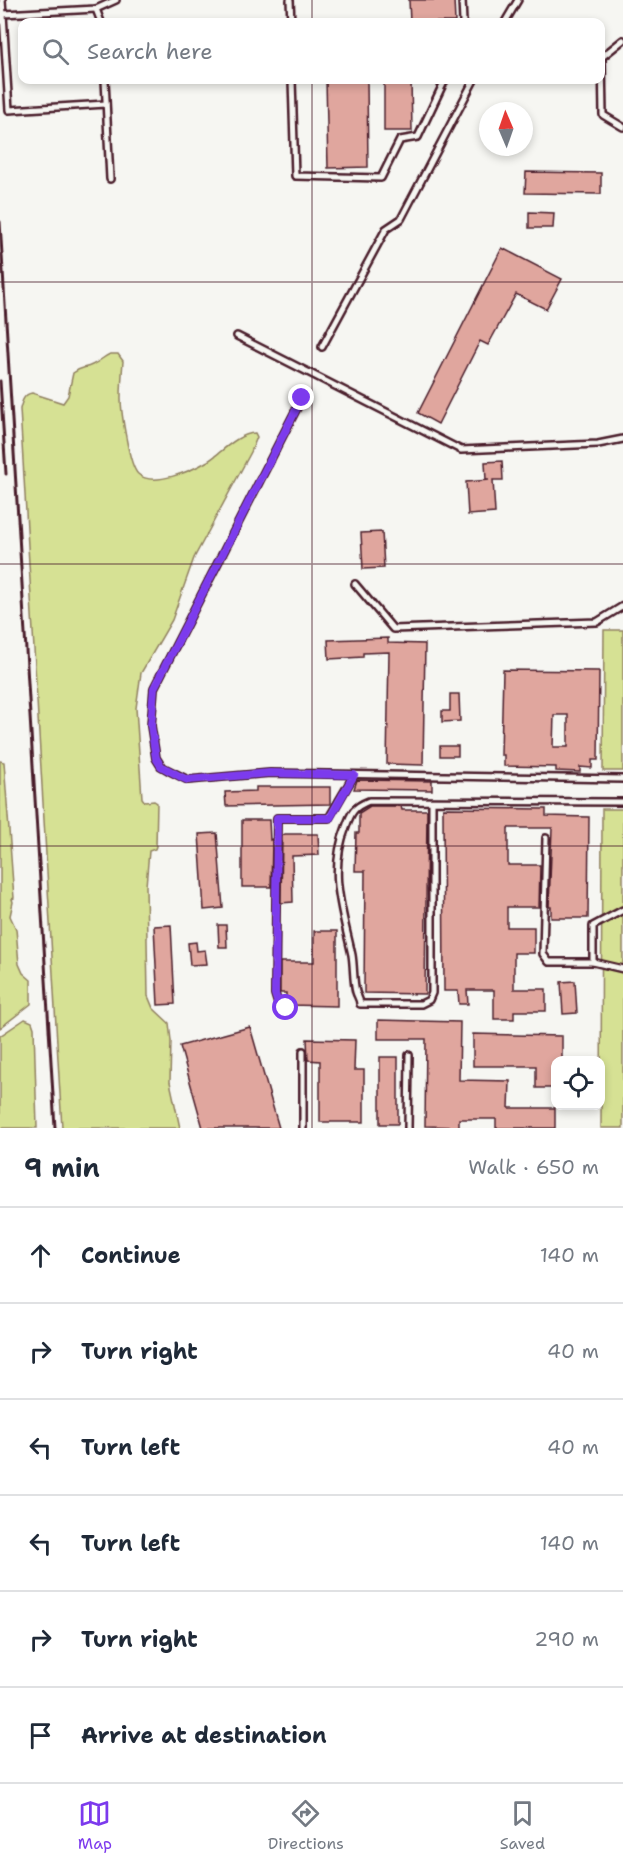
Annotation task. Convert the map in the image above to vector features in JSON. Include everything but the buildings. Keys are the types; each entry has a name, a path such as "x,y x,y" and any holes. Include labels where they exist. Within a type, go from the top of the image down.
{"lane":[{"path":"2,0 9,110 106,104"},
{"path":"3,14 96,9 116,0"},
{"path":"290,0 291,18"},
{"path":"462,0 463,18"},
{"path":"507,18 518,0"},
{"path":"96,9 99,18"},
{"path":"605,55 623,40"},
{"path":"105,84 110,179"},
{"path":"292,84 295,176 381,178 400,140 418,137 443,84"},
{"path":"322,347 386,229 402,219 472,84"},
{"path":"602,84 603,115 623,127"},
{"path":"237,336 462,450 598,444 623,439"},
{"path":"302,398 154,688 152,743 161,766 188,780 270,773 623,779"},
{"path":"355,584 393,629 597,622 623,606"},
{"path":"286,1008 279,1007 275,994 277,818 330,818 354,775"},
{"path":"432,802 432,993 429,1000 421,1004 360,1004 337,891 336,863 339,845 350,816 357,806 369,801 623,802"},
{"path":"546,838 543,954 549,962 593,962 623,969"},
{"path":"593,962 593,926 623,910"},
{"path":"303,1051 303,1128"},
{"path":"408,1128 409,1055"}],"green space":[{"path":"110,354 118,354 123,361 121,398 126,438 135,469 145,478 163,478 183,473 208,461 248,434 255,433 257,437 194,558 172,620 141,673 136,708 142,798 145,802 157,803 156,846 155,849 149,851 146,886 148,996 153,1008 169,1023 170,1082 180,1128 62,1128 20,409 25,396 32,393 63,403 68,396 73,373"},
{"path":"604,630 623,630 623,771 603,771"},
{"path":"0,761 4,762 14,898 10,916 16,929 19,964 23,973 31,980 31,1004 0,1028"},
{"path":"602,809 623,809 623,1128 601,1128 601,1110 605,1110 605,1056 601,1056"},
{"path":"25,1019 32,1022 34,1028 37,1128 0,1128 0,1036"}],"railway":[{"path":"0,222 55,1128"},
{"path":"0,381 6,474"}],"route":[{"path":"286,1008 279,1007 275,994 277,818 330,818 354,775 270,773 188,780 161,766 152,743 151,726 154,688 302,398"}]}
